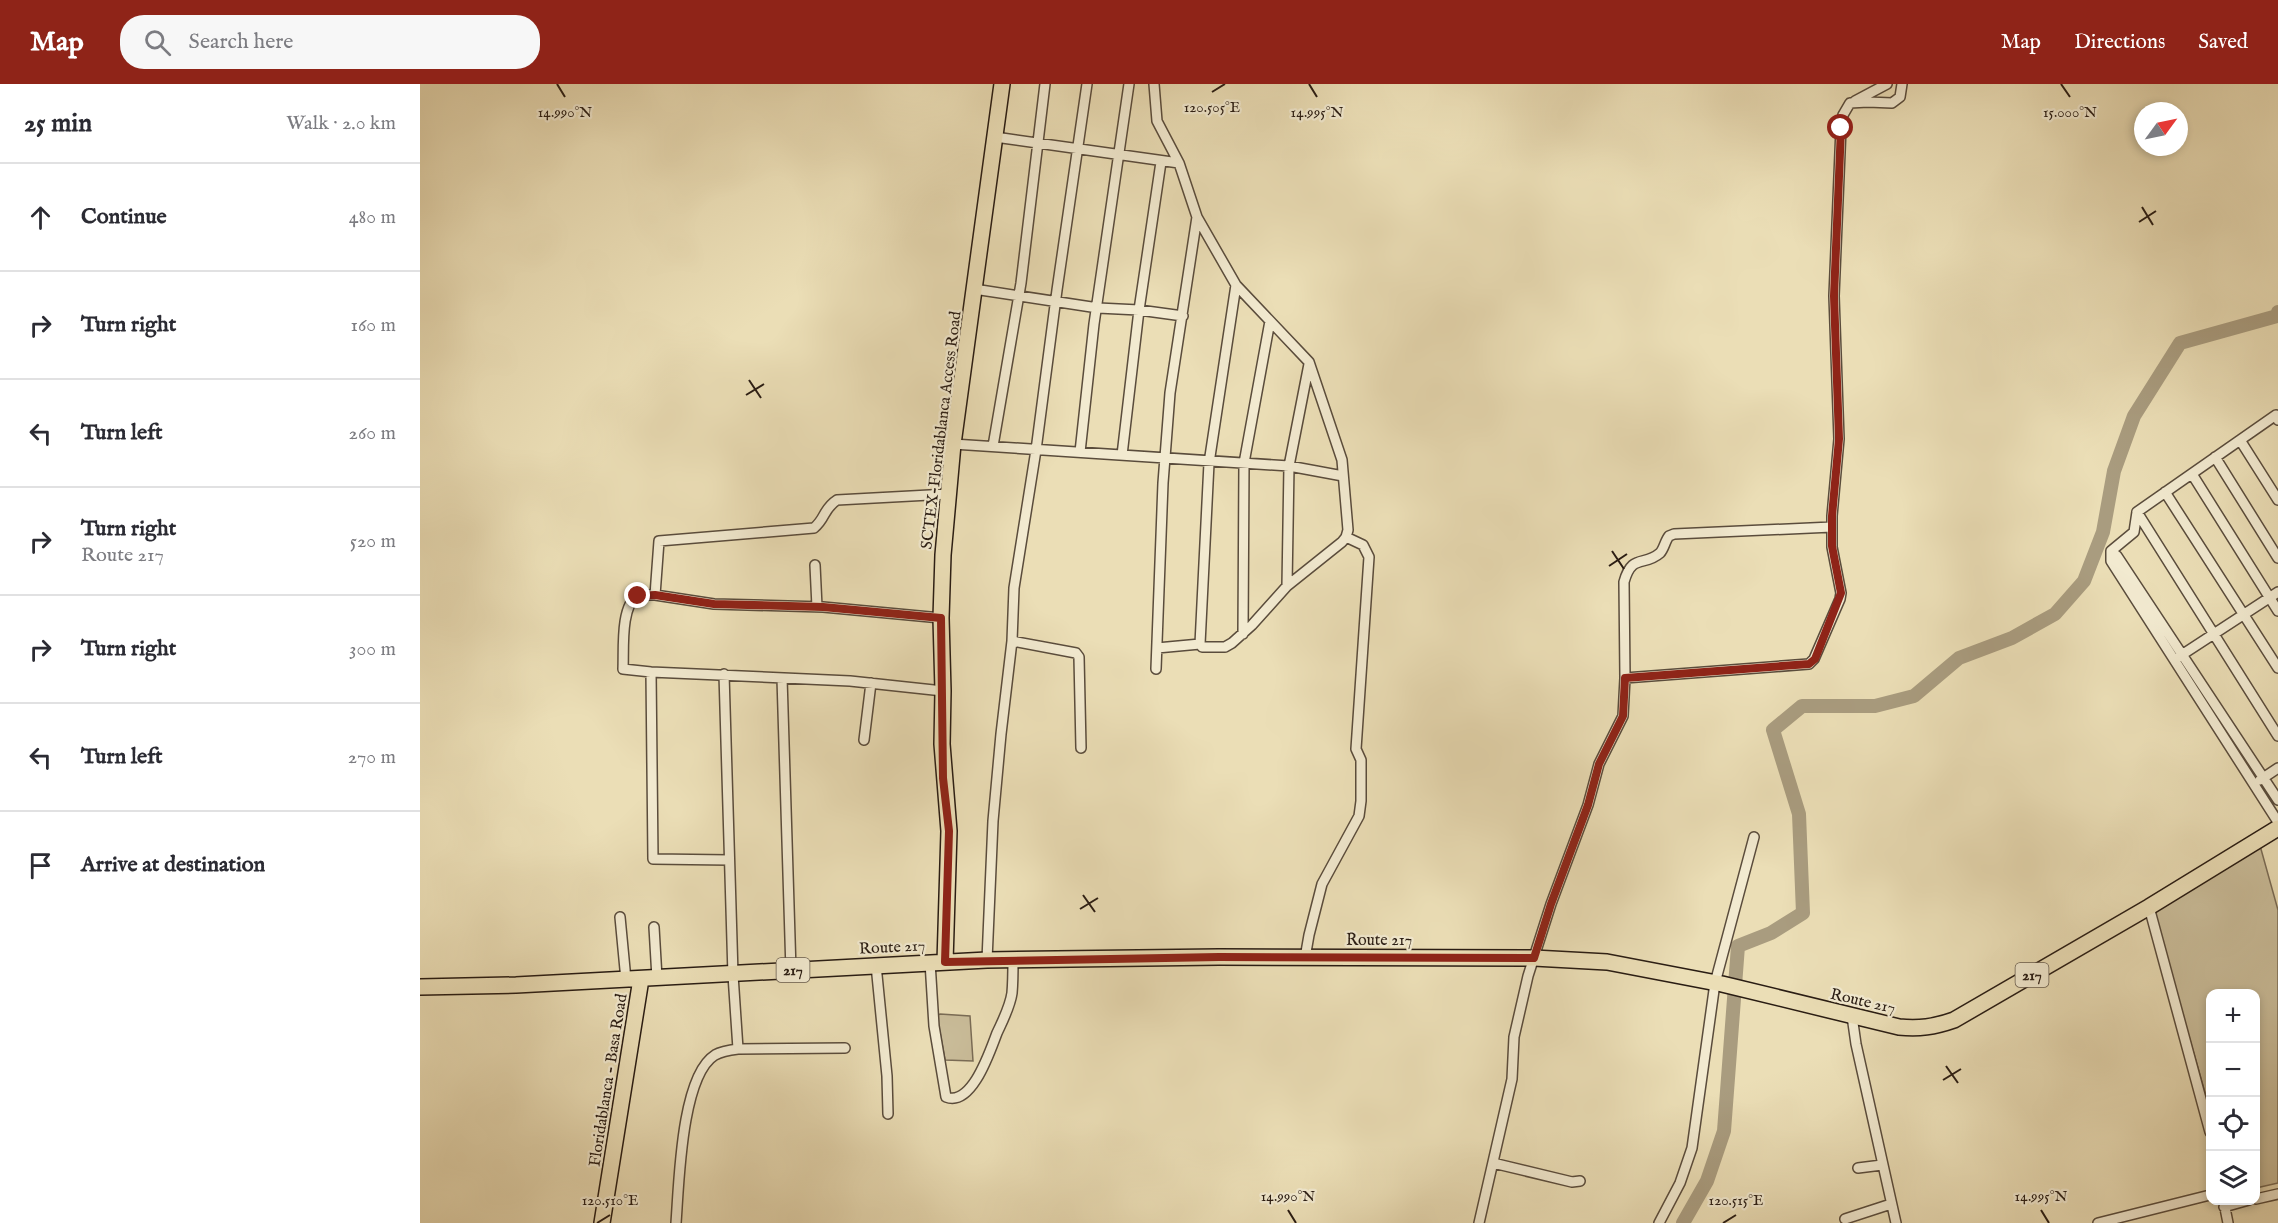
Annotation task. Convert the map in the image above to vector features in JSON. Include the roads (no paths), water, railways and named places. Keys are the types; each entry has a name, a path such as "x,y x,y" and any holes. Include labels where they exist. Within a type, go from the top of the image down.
{"main road":[{"name":"SCTEX-Floridablanca Access Road","path":"938,962 949,831 943,778 941,618 943,555 953,444 1002,84"},
{"name":"Route 217","path":"420,987 492,987 987,960 1534,958 1607,962 1763,993 1899,1027 1920,1029 1954,1020 2149,907 2278,828"},
{"name":"Floridablanca - Basa Road","path":"602,1223 634,979"}],"street":[{"path":"993,446 1019,296 1045,84"},
{"path":"987,960 993,821 1000,734 1012,641 1014,588 1036,450 1087,84"},
{"path":"1080,452 1129,84"},
{"path":"1154,84 1157,121 1179,164 1197,217 1236,285 1309,362 1342,460 1348,530 1347,537 1287,586 1243,634 1225,647 1202,647 1200,644 1157,648"},
{"path":"1625,678 1812,663 1840,598 1832,546 1832,527 1839,439 1834,296 1841,128 1843,115 1850,103 1887,84"},
{"path":"1850,103 1892,103 1900,97 1902,84"},
{"path":"995,137 1179,164"},
{"path":"1122,455 1139,309 1161,162"},
{"path":"1155,669 1170,393 1197,217"},
{"path":"1200,644 1209,463 1236,285"},
{"path":"974,289 1098,308 1139,309 1183,316"},
{"path":"1243,634 1244,463 1270,321"},
{"path":"1287,586 1289,466 1309,362"},
{"path":"2278,420 2276,416 2137,512 2134,532 2111,551 2111,561 2278,800"},
{"path":"2240,440 2278,501"},
{"path":"953,444 1209,463 1289,466 1343,476"},
{"path":"2215,458 2278,558"},
{"path":"2192,474 2274,595 2278,611"},
{"path":"2165,492 2278,668"},
{"path":"655,595 659,541 814,528 823,518 828,506 837,500 948,494"},
{"path":"2137,512 2278,736"},
{"path":"1479,1223 1512,1079 1517,1014 1551,904 1588,805 1599,764 1623,716 1624,582 1628,568 1657,555 1662,551 1669,536 1686,532 1832,527"},
{"path":"1305,958 1308,935 1322,884 1354,826 1361,801 1361,760 1356,749 1369,557 1363,545 1347,537"},
{"path":"815,565 817,607"},
{"path":"941,618 817,607 714,604 655,595 638,596 629,604 624,630 623,669 871,683 943,691"},
{"path":"2178,658 2274,595"},
{"path":"1012,641 1076,653 1081,689 1081,748"},
{"path":"2178,658 2278,822"},
{"path":"651,672 652,859 729,860"},
{"path":"724,675 733,975 738,1049"},
{"path":"782,678 791,970"},
{"path":"864,740 871,683"},
{"path":"2254,784 2278,768"},
{"path":"1659,1223 1680,1183 1692,1148 1718,984 1754,837"},
{"path":"2149,907 2206,1114"},
{"path":"620,917 634,979"},
{"path":"654,927 657,978"},
{"path":"938,962 935,1033 946,1097 952,1099 957,1098 975,1083 984,1068 1009,1005 1013,960"},
{"path":"876,965 887,1076 888,1114"},
{"path":"1852,1016 1856,1044 1896,1223"},
{"path":"676,1223 681,1156 691,1092 696,1079 716,1054 738,1049 846,1048"},
{"path":"1493,1163 1572,1182 1580,1181"},
{"path":"1858,1168 1882,1165"},
{"path":"2260,1198 2278,1194"},
{"path":"2098,1223 2206,1196"},
{"path":"1845,1219 1891,1204"},
{"path":"2224,1205 2228,1223"}],"waterway":[{"path":"1683,1223 1707,1181 1724,1131 1738,946 1771,933 1803,913 1799,814 1773,730 1802,706 1875,706 1914,696 1959,658 2012,638 2055,614 2084,581 2103,532 2114,471 2134,416 2180,343 2277,316 2278,312"}]}
